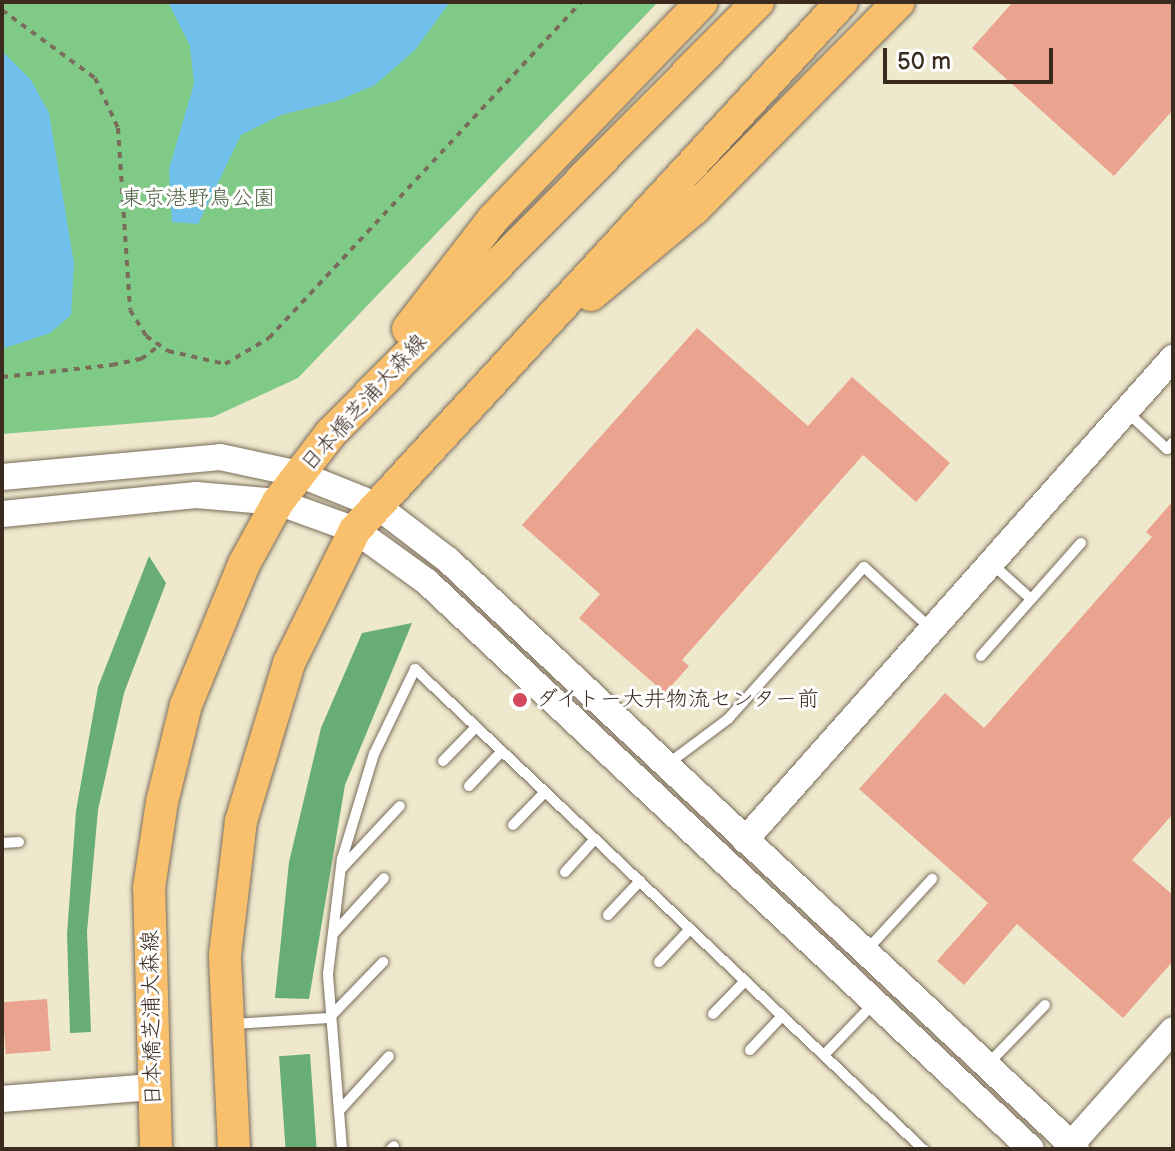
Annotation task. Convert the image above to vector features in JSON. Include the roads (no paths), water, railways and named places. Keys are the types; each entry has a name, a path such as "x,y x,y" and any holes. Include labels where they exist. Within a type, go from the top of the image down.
{"main road":[{"path":"372,390 405,333 493,219 702,2"},
{"name":"日本橋芝浦大森線","path":"156,1149 149,888 162,802 186,705 217,622 278,502 372,390 758,2"},
{"path":"234,1149 225,1025 230,899 241,821 260,744 289,663 355,530 744,103 842,2"},
{"path":"494,377 694,209 899,2"}],"street":[{"path":"745,840 1173,358"},
{"path":"2,477 220,457 299,474 376,505 448,560 1072,1148 1173,1030"},
{"path":"2,514 196,495 278,502 355,530 427,582 1031,1149"},
{"path":"2,1099 152,1087"}],"lane":[{"path":"1126,411 1167,449 1173,442"},
{"path":"981,656 1081,543"},
{"path":"991,563 1031,599"},
{"path":"665,766 728,719 864,567 932,629"},
{"path":"342,1149 329,1018 332,934 341,869 374,754 415,669 923,1149"},
{"path":"443,761 476,727"},
{"path":"469,786 502,751"},
{"path":"513,825 545,792"},
{"path":"341,869 400,806"},
{"path":"565,872 595,839"},
{"path":"2,843 19,842"},
{"path":"332,934 384,878"},
{"path":"865,952 932,879"},
{"path":"608,915 640,881"},
{"path":"659,962 690,929"},
{"path":"225,1025 329,1018 383,962"},
{"path":"713,1014 745,981"},
{"path":"824,1055 874,1003"},
{"path":"987,1066 1045,1005"},
{"path":"750,1050 782,1016"},
{"path":"339,1111 389,1056"}],"water":[{"path":"168,2 450,2 415,50 375,85 337,101 281,115 241,135 198,224 172,222 169,169 194,84 190,46"},
{"path":"2,51 31,80 49,113 74,264 71,315 50,333 2,349"}],"place":[{"name":"ダイトー大井物流センター前","path":"520,700"}],"park label":[{"name":"東京港野鳥公園","path":"198,199"}]}
